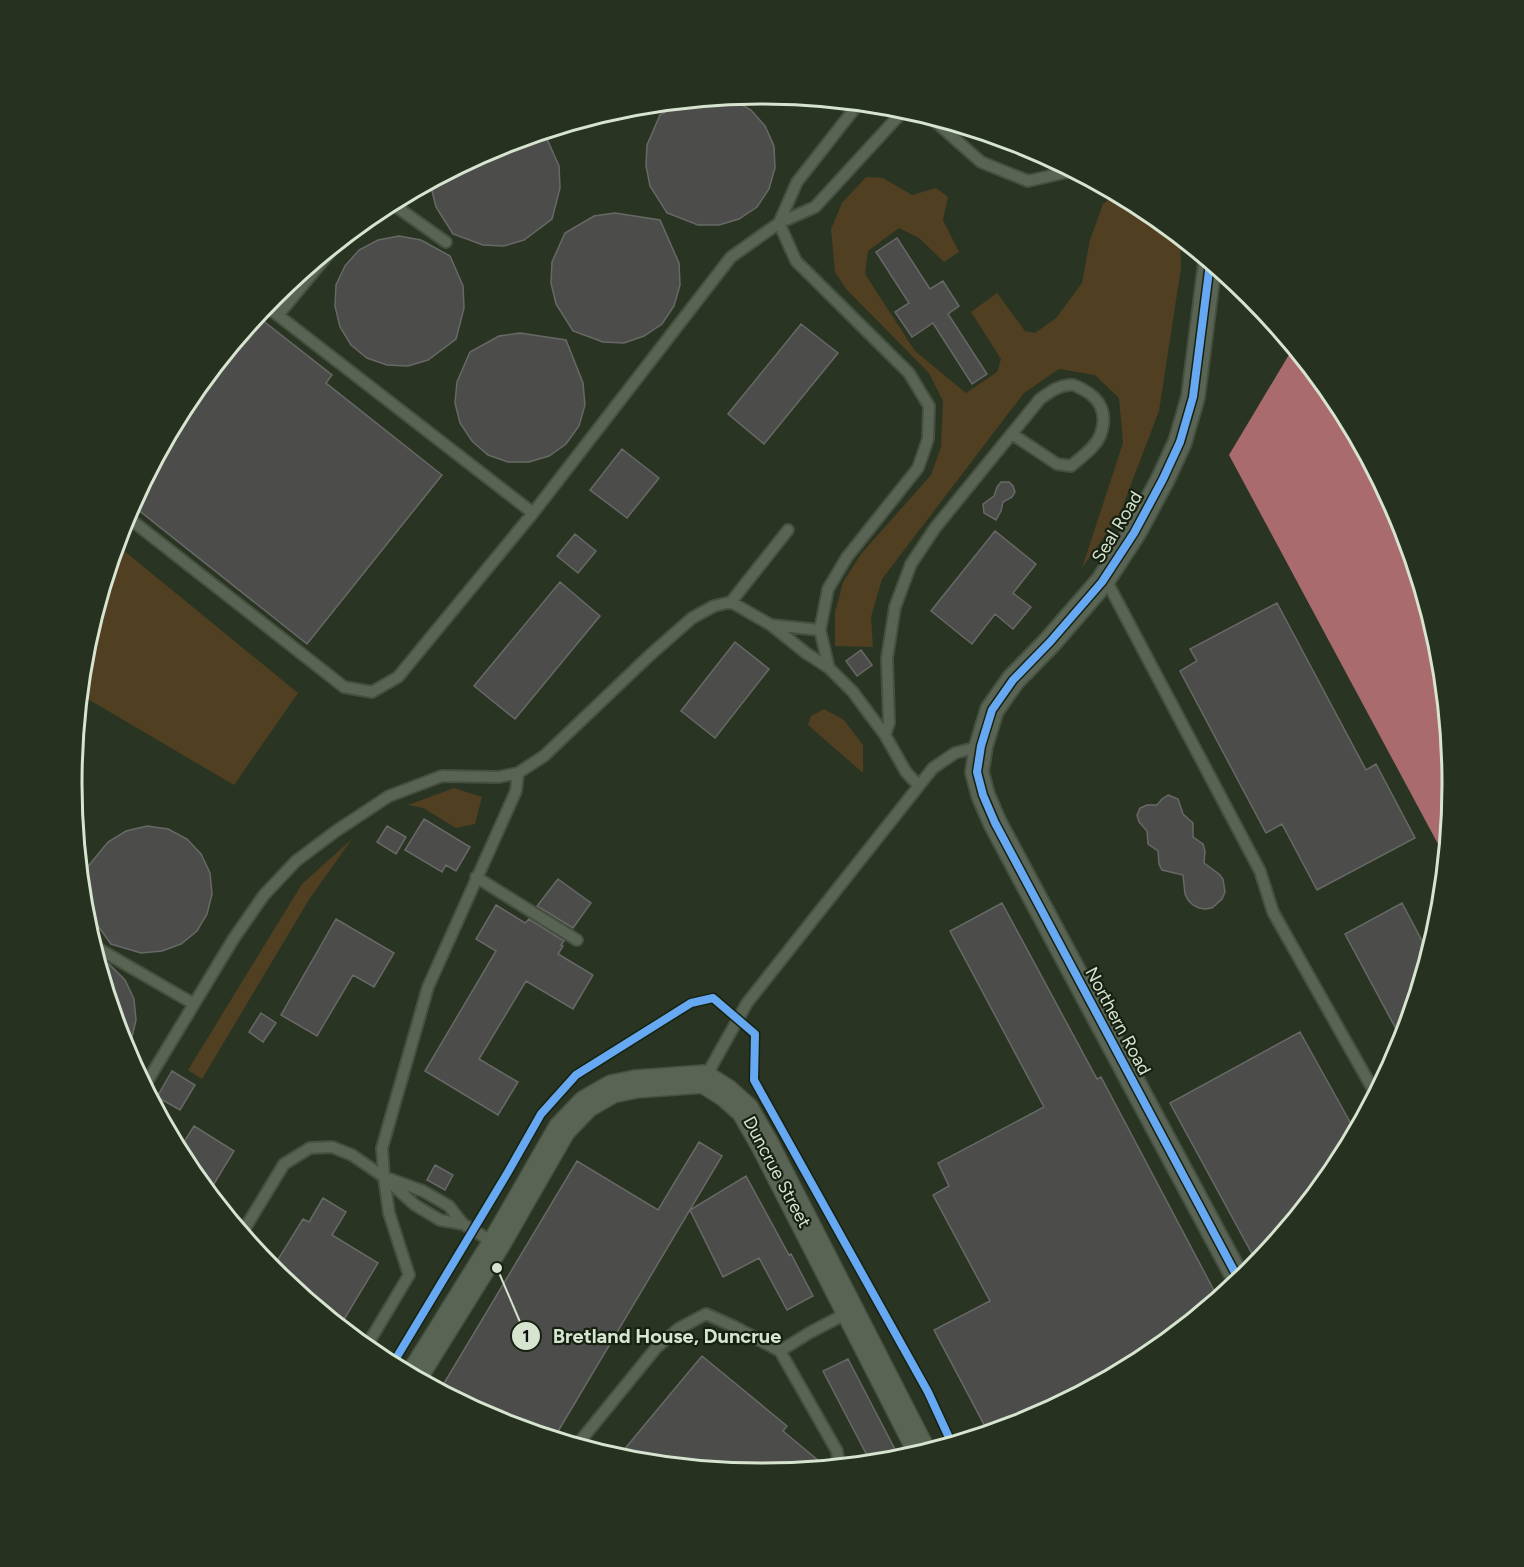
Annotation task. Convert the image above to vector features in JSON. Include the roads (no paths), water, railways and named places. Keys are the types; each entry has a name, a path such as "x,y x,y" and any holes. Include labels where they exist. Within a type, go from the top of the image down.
{"street":[{"name":"Seal Road","path":"977,772 981,746 992,710 1013,680 1050,642 1105,578 1163,479 1180,442 1193,396 1209,272"},
{"name":"Northern Road","path":"977,772 983,795 995,823 1234,1271"},
{"path":"418,1369 496,1244 562,1129 586,1104 612,1089 636,1084 705,1079"},
{"name":"Duncrue Street","path":"705,1079 745,1110 918,1445"}],"lane":[{"path":"829,668 820,630 828,589 847,557 918,468 928,439 929,406 909,373 796,261 779,223 797,182 853,110"},
{"path":"134,522 344,687 372,692 398,677 533,513 731,257 779,223 815,207 897,118"},
{"path":"942,128 981,162 1029,181 1062,173"},
{"path":"400,209 446,242"},
{"path":"278,315 309,278"},
{"path":"274,312 533,513"},
{"path":"885,735 889,723 886,658 896,607 911,564 934,528 1040,399 1057,387 1072,384 1089,392 1100,403 1104,419 1100,436 1089,451 1071,466 1057,464 1012,434"},
{"path":"150,1078 234,938 264,895 296,861 389,796 442,776 499,777 518,773 544,756 692,618 714,606 731,602 788,530"},
{"path":"1105,578 1260,871 1273,912 1371,1084"},
{"path":"731,602 771,625 829,668 853,692 885,735 906,772 918,786"},
{"path":"771,625 820,630"},
{"path":"705,1079 747,1003 918,786 933,768 955,753 981,746"},
{"path":"371,1339 409,1275 389,1213 382,1148 428,987 516,791 518,773"},
{"path":"476,877 577,940"},
{"path":"104,952 194,1004"},
{"path":"246,1226 284,1164 310,1148 332,1147 352,1155 384,1177 415,1205 440,1220 463,1224"},
{"path":"384,1177 423,1191 449,1206 463,1224 496,1244"},
{"path":"780,1351 850,1311"},
{"path":"582,1439 657,1348 678,1329 706,1314 780,1351 837,1451 838,1458"}],"place":[{"name":"Bretland House, Duncrue","path":"497,1268"}]}
